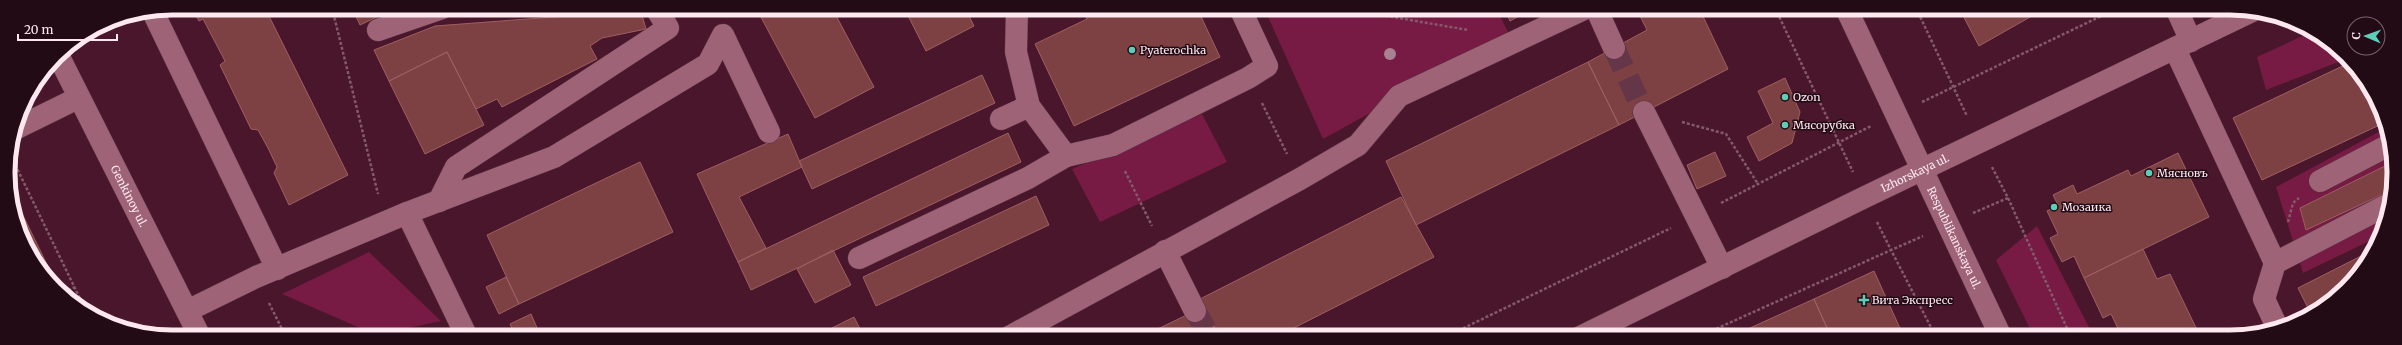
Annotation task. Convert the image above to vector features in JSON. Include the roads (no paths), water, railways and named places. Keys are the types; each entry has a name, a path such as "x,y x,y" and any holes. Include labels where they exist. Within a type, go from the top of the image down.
{"street":[{"path":"378,30 422,15"},
{"path":"439,201 456,167 668,28 660,15"},
{"path":"1017,15 1016,52 1029,106 1066,156"},
{"path":"858,258 1028,178 1066,156 1113,145 1248,78 1267,66 1243,15"},
{"path":"1022,330 1300,179 1358,145 1399,96 1571,15"},
{"path":"1599,15 1614,48"},
{"name":"Respublikanskaya ul.","path":"1849,15 1999,330"},
{"path":"2177,15 2183,45 2275,263 2264,299 2275,323"},
{"name":"Izhorskaya ul.","path":"1594,330 2245,15"},
{"path":"155,16 277,268"},
{"path":"187,311 277,268 407,213 554,157 708,64 723,35 769,132"},
{"name":"Genkinoy ul.","path":"61,61 78,98 196,330"},
{"path":"22,126 78,98"},
{"path":"1001,119 1029,106"},
{"path":"1644,112 1722,268"},
{"path":"2320,181 2385,146"},
{"path":"2275,263 2383,207"},
{"path":"407,213 465,330"},
{"path":"1165,251 1195,311"}],"tunnel":[{"path":"1614,48 1644,112"},
{"path":"1195,311 1206,330"}],"place":[{"name":"Pyaterochka","path":"1132,50"},
{"name":"Ozon","path":"1785,97"},
{"name":"Мясорубка","path":"1785,125"},
{"name":"Мясновъ","path":"2149,173"},
{"name":"Мозаика","path":"2054,207"},
{"name":"Вита Экспресс","path":"1864,300"}]}
